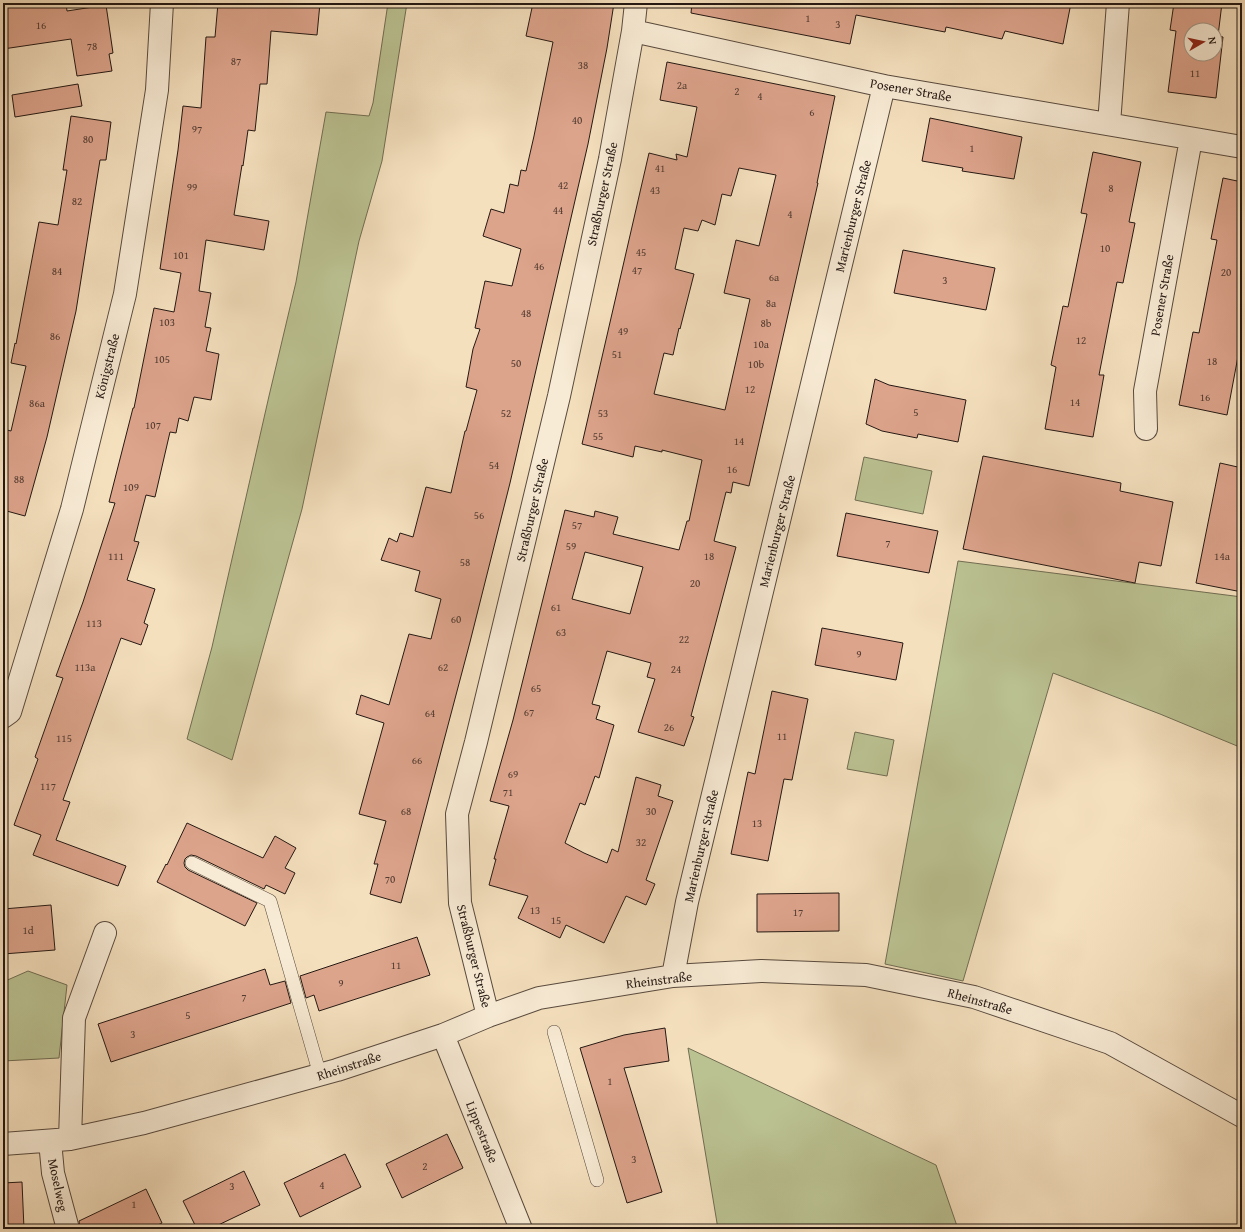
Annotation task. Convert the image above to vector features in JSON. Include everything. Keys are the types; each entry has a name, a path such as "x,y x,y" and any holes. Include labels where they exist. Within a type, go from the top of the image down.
{"street":[{"name":"Königstraße","path":"3,717 10,712 72,509 126,294 157,90 162,3"},
{"name":"Straßburger Straße","path":"488,1016 460,903 457,814 476,742 559,396 610,158 633,31 636,3"},
{"path":"1109,124 1118,3"},
{"name":"Posener Straße","path":"633,31 884,86 1242,147"},
{"name":"Marienburger Straße","path":"673,976 687,902 884,86"},
{"name":"Posener Straße","path":"1146,429 1145,391 1191,139"},
{"path":"60,1140 74,1018 105,933"},
{"name":"Rheinstraße","path":"3,1144 60,1140 144,1123 320,1075 443,1035 488,1016 539,998 673,976 761,971 866,975 974,998 1110,1043 1242,1116"},
{"name":"Lippestraße","path":"443,1035 521,1229"},
{"name":"Moselweg","path":"60,1140 53,1173 68,1229"}],"lane":[{"path":"192,863 270,901 320,1075"},
{"path":"554,1032 597,1180"}],"green space":[{"path":"388,3 407,3 382,161 359,241 302,509 232,760 187,739 212,647 296,282 326,112 369,116 373,103"},
{"path":"864,457 932,471 923,514 855,500"},
{"path":"958,561 1242,597 1242,748 1160,714 1053,673 963,981 885,964"},
{"path":"855,732 894,740 887,776 847,769"},
{"path":"28,971 67,985 59,1058 3,1061 3,982"},
{"path":"688,1048 936,1165 958,1229 718,1229"}],"building":[{"path":"32,3 66,3 67,11 106,5 113,53 109,54 112,71 77,76 71,39 3,49 3,7"},
{"path":"218,3 320,3 317,35 271,31 267,84 260,84 255,131 248,130 234,215 269,221 264,250 206,240 199,291 211,293 205,327 211,328 206,351 219,354 211,400 194,397 188,421 179,418 176,433 170,432 155,497 146,495 134,541 139,542 127,580 155,589 144,623 148,625 141,645 121,638 63,800 70,802 56,840 126,866 118,886 33,855 41,835 14,825 38,759 35,757 63,678 56,676 83,602 115,503 109,502 134,408 154,308 174,312 181,273 160,269 183,106 201,108 206,37 215,37"},
{"path":"533,3 614,3 607,48 588,144 510,483 470,642 401,903 370,894 378,864 374,864 386,821 359,814 384,723 356,714 361,695 389,705 409,634 431,639 441,599 415,591 420,571 381,560 389,538 397,542 400,533 413,537 426,487 451,493 465,431 477,390 466,387 473,349 480,329 475,328 485,281 512,286 521,249 483,236 491,209 504,213 510,184 518,186 521,170 526,171 534,136 553,42 526,36"},
{"path":"692,3 1071,3 1063,44 1005,31 1002,39 946,27 945,32 856,15 850,44 691,13"},
{"path":"1174,3 1222,3 1220,22 1183,22 1183,62 1220,62 1216,98 1168,92 1176,31 1170,30"},
{"path":"667,62 835,96 818,183 749,486 733,482 731,493 726,492 714,541 736,547 691,716 694,717 684,746 638,732 655,679 647,677 651,663 607,651 592,704 600,706 596,719 614,725 599,778 595,776 585,805 580,803 565,843 607,863 612,849 618,852 636,777 661,785 658,796 673,801 646,880 655,884 646,905 626,896 604,943 566,925 560,938 518,918 528,896 489,885 496,859 494,859 509,806 490,801 513,720 565,510 594,517 595,511 618,517 613,534 679,550 687,521 689,521 702,460 662,450 662,452 635,446 633,457 582,444 649,153 677,160 676,154 687,157 697,107 660,100","holes":["739,168 776,175 759,246 736,240 724,293 750,299 725,410 654,394 664,353 673,355 694,274 675,269 684,228 698,231 702,220 715,225 722,194 731,196","585,552 643,567 630,614 572,599"]},
{"path":"78,84 82,106 15,117 12,95"},
{"path":"71,116 111,122 106,160 100,160 76,311 47,437 25,516 3,510 3,448 7,430 11,431 26,366 11,363 15,343 16,344 39,222 58,225 67,170 63,170"},
{"path":"930,118 1022,137 1014,179 962,171 963,168 922,161"},
{"path":"1093,152 1141,162 1129,222 1135,223 1123,283 1117,282 1099,375 1104,375 1093,437 1045,429 1056,367 1051,365 1063,306 1068,307 1087,214 1081,213"},
{"path":"1223,178 1242,182 1242,335 1227,415 1179,405 1193,332 1199,333 1217,240 1211,239"},
{"path":"903,250 995,268 986,310 894,293"},
{"path":"875,379 889,385 966,400 958,442 918,434 917,438 882,431 866,424"},
{"path":"983,456 1121,483 1120,491 1173,502 1161,566 1139,562 1135,583 963,549"},
{"path":"1220,463 1242,468 1242,592 1196,583"},
{"path":"846,513 938,531 929,573 837,556"},
{"path":"822,628 903,643 896,680 815,665"},
{"path":"772,691 808,699 792,780 784,779 768,861 731,854 748,772 755,774"},
{"path":"187,823 263,858 275,836 296,848 285,868 295,873 285,894 266,885 264,889 196,856 191,855 187,857 184,863 188,870 257,903 245,926 157,882 166,864 167,865"},
{"path":"839,893 839,931 757,932 757,894"},
{"path":"51,905 55,950 3,954 3,909"},
{"path":"417,937 430,975 319,1011 314,995 306,998 300,976"},
{"path":"265,969 270,985 285,981 291,1003 111,1062 98,1024"},
{"path":"665,1028 669,1061 624,1068 662,1192 627,1203 580,1048 624,1035"},
{"path":"447,1134 463,1168 402,1198 386,1164"},
{"path":"345,1154 361,1187 300,1217 284,1183"},
{"path":"244,1171 260,1205 210,1229 197,1229 183,1201"},
{"path":"22,1182 24,1229 3,1229 3,1183"},
{"path":"146,1189 162,1223 150,1229 80,1229 79,1221"}]}
